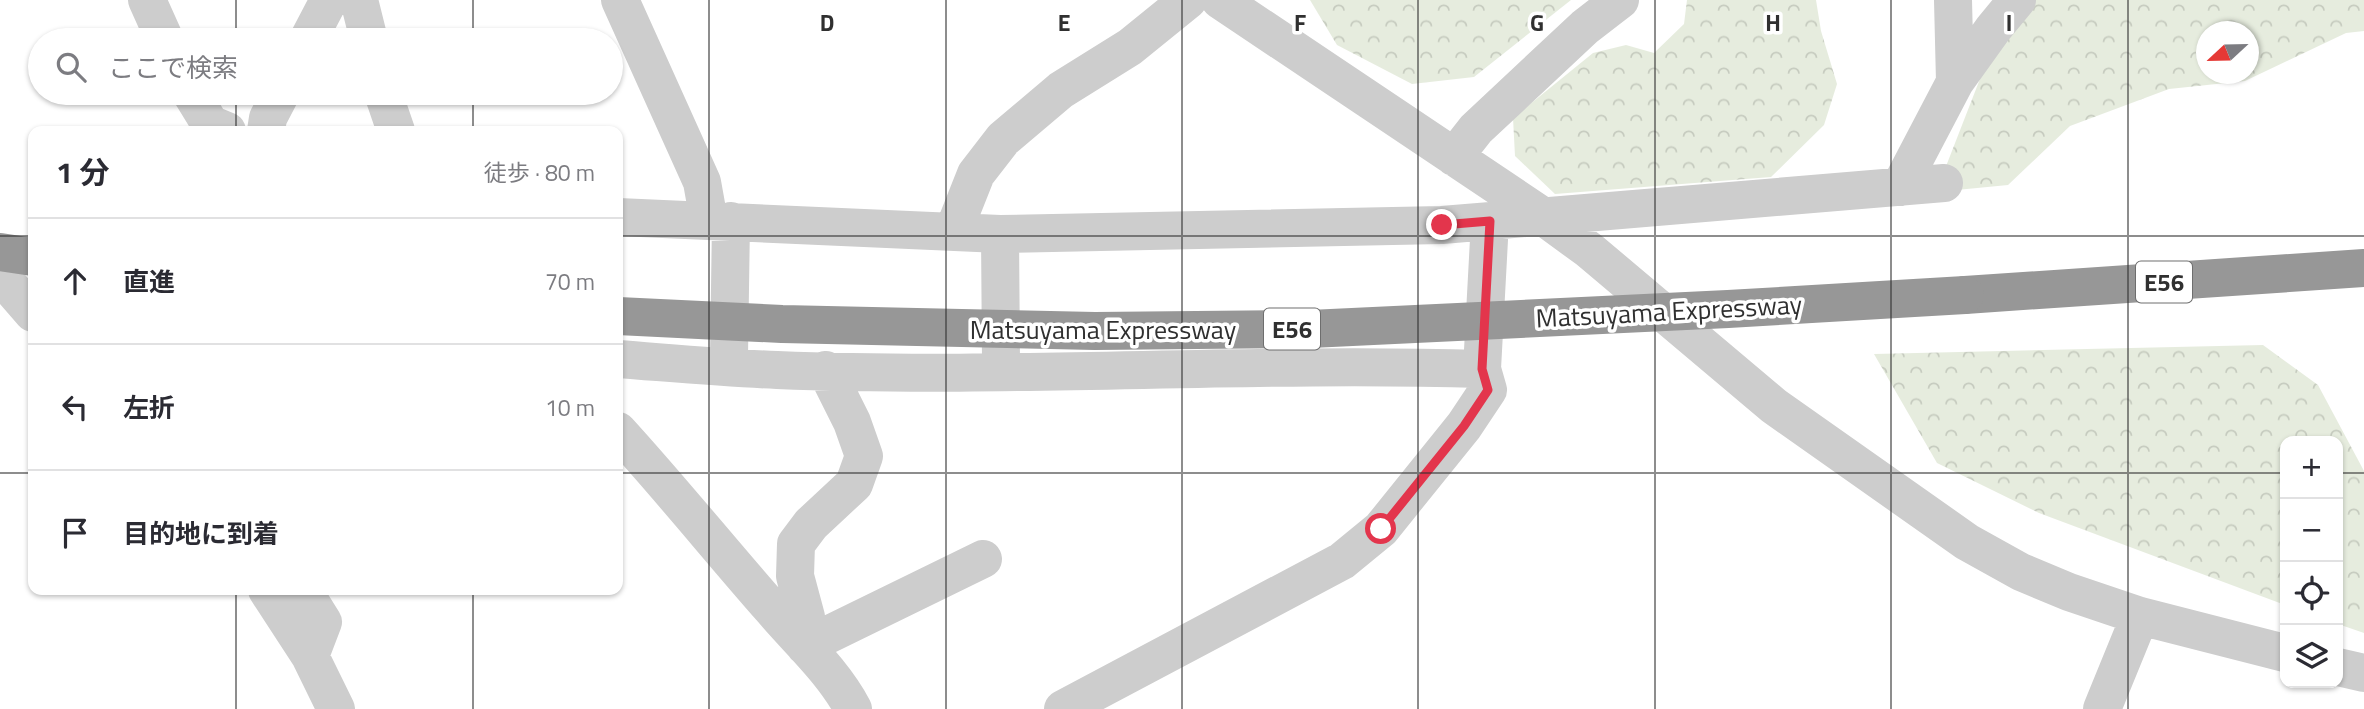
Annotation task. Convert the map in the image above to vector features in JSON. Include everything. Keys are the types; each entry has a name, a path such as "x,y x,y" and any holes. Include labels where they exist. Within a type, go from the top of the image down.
{"highway":[{"path":"0,252 28,256"},
{"name":"Matsuyama Expressway","path":"623,316 782,324 1095,331 1310,329 1728,310 2364,268"}],"street":[{"path":"147,0 160,28"},
{"path":"314,28 329,0"},
{"path":"359,0 366,28"},
{"path":"620,0 720,221 729,366"},
{"path":"953,232 976,174 1003,139 1061,90 1130,47 1188,0"},
{"path":"1220,0 1590,250 1774,406 1967,542 2021,572 2140,616 2280,652"},
{"path":"1454,157 1476,129 1585,27 1620,0"},
{"path":"1953,0 1955,82"},
{"path":"1900,187 1955,82 2017,0"},
{"path":"198,105 210,124 215,126"},
{"path":"267,126 275,105"},
{"path":"387,105 394,126"},
{"path":"623,217 1000,234 1442,225 1944,183"},
{"path":"1063,709 1342,561 1381,529 1464,426 1488,390 1482,369 1490,221"},
{"path":"1000,234 1001,370"},
{"path":"0,275 28,308"},
{"path":"0,312 28,314"},
{"path":"623,359 826,370 1370,365 1482,369"},
{"path":"804,646 806,617 795,576 796,544 811,524 854,484 864,456 852,422 826,370"},
{"path":"623,436 679,497 820,663 853,709"},
{"path":"804,646 983,559"},
{"path":"270,595 310,656 336,709"},
{"path":"306,595 323,622 310,656"},
{"path":"2102,709 2140,616"},
{"path":"2343,668 2364,673"}],"green space":[{"path":"1310,0 1571,0 1474,77 1412,84 1337,45"},
{"path":"1687,0 1816,0 1821,31 1837,84 1824,125 1771,177 1555,194 1515,156 1513,118 1593,53 1626,45 1654,53 1684,24"},
{"path":"2034,0 2364,0 2364,31 2346,33 2259,74 2259,21 2196,21 2196,84 2216,84 2169,89 2070,126 2008,185 1936,192 1985,66"},
{"path":"2263,345 2318,385 2364,471 2364,633 2343,626 2343,436 2280,436 2280,603 2039,513 1937,463 1874,354"}],"route":[{"path":"1381,529 1464,426 1488,390 1482,369 1490,221 1442,225"}]}
